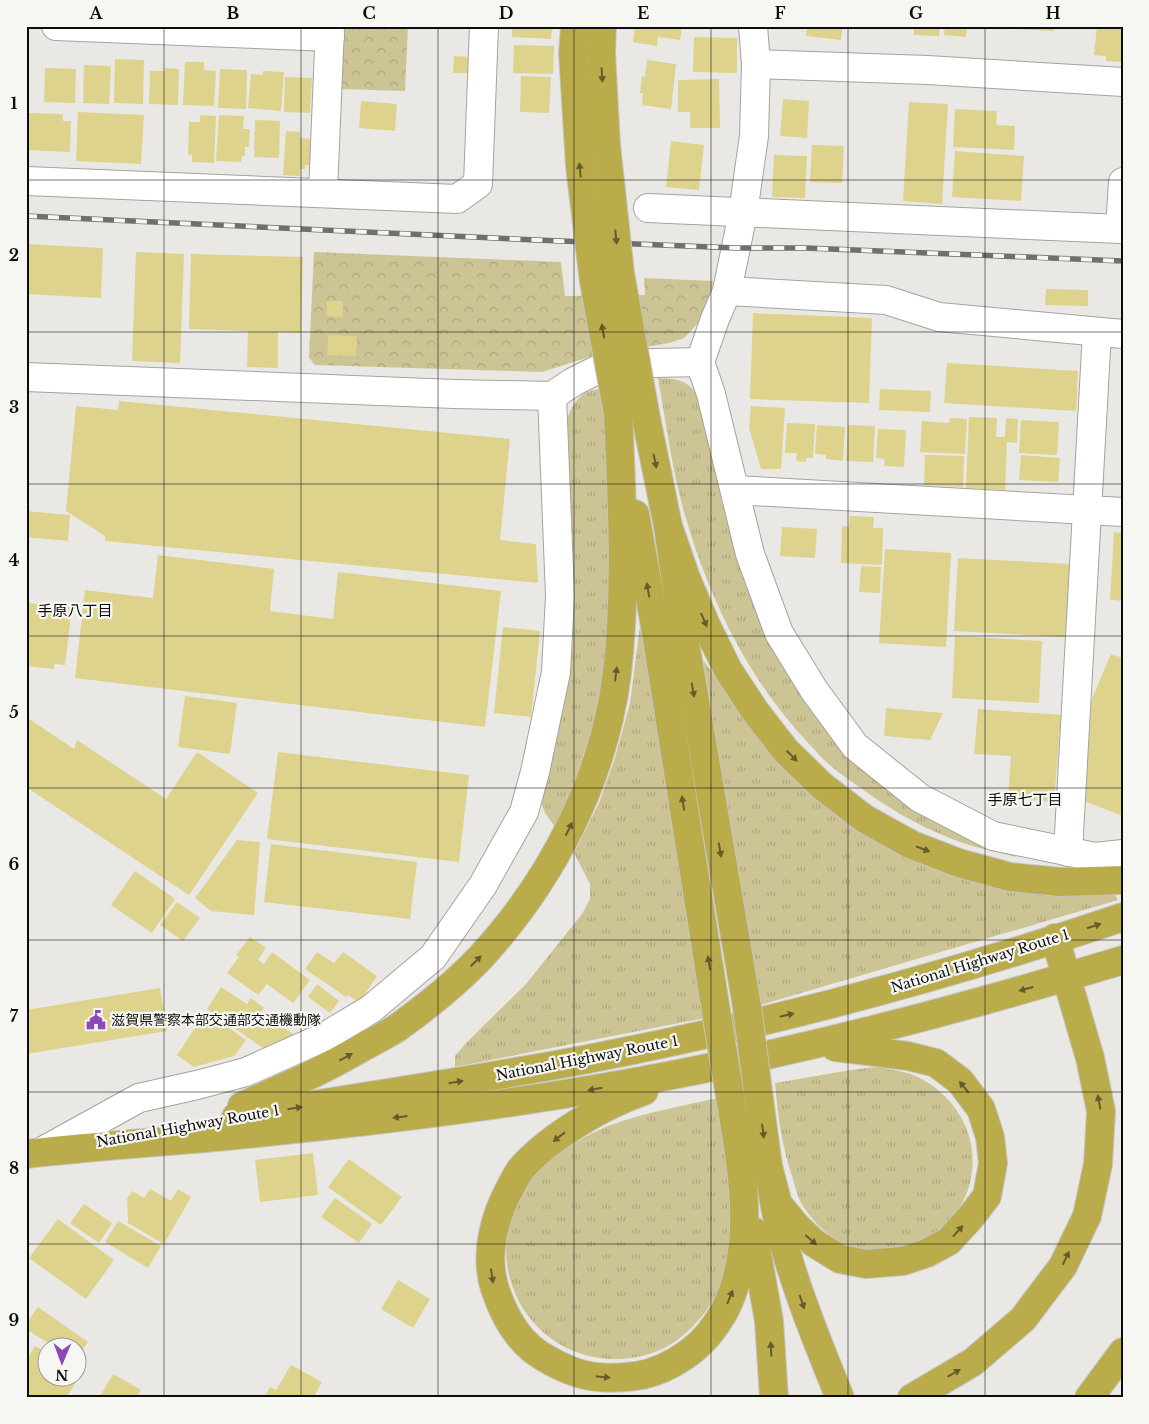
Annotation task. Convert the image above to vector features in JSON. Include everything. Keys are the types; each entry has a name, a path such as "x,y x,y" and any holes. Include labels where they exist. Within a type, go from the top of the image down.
{"highway":[{"path":"575,26 573,53 580,166 594,282 655,626 743,1178 769,1322 774,1398"},
{"path":"602,26 601,53 606,145 620,273 645,413 668,526 683,630 747,1007 769,1170 779,1225 791,1270 810,1325 840,1398"},
{"path":"206,1122 294,1084 344,1058 395,1029 438,996 479,959 514,917 542,876 569,830 589,784 606,731 617,674 623,545 618,413"},
{"path":"668,526 686,578 728,670 786,751 822,786 864,819 912,845 959,863 1010,877 1052,881 1123,880"},
{"name":"National Highway Route 1","path":"33,1153 206,1122 490,1077 701,1035 891,988 1123,917"},
{"path":"912,1398 973,1362 1023,1319 1063,1266 1087,1216 1098,1164 1101,1111 1090,1058 1056,938"},
{"name":"National Highway Route 1","path":"33,1153 208,1138 415,1115 585,1091 714,1067 815,1045 926,1016 1123,960"},
{"path":"769,1170 778,1204 802,1232 814,1243 840,1259 866,1264 903,1261 926,1253 949,1241 970,1218 986,1196 993,1163 990,1137 981,1110 960,1081 936,1063 908,1056 815,1045"},
{"path":"714,1067 639,1093 603,1110 567,1131 542,1150 521,1170 505,1197 496,1221 491,1247 491,1275 500,1305 514,1328 531,1348 554,1363 585,1375 615,1378 646,1374 675,1364 700,1345 719,1321 731,1296 740,1269 744,1239 743,1178"},
{"path":"1088,1398 1123,1352"}],"street":[{"path":"56,26 330,32 323,192"},
{"path":"26,181 457,198 478,184 484,26"},
{"path":"753,26 756,64 754,136 743,213 727,291 700,362 711,394 750,554 779,633 814,690 855,746 920,798 993,836 1095,857 1123,854"},
{"path":"756,64 927,70 1123,82"},
{"path":"648,208 1120,229 1123,182"},
{"path":"727,291 886,300 939,318 1110,333 1088,510 1068,852"},
{"path":"26,377 454,394 552,396 573,382 609,364 700,362"},
{"path":"33,1153 139,1098 197,1086 246,1072 324,1037 372,1009 433,957 483,885 524,812 535,772 556,672 560,596 552,396"},
{"path":"735,490 1123,512"}],"green space":[{"path":"342,26 408,26 405,91 340,89"},
{"path":"314,252 561,262 565,296 645,295 644,278 713,281 710,299 700,321 684,338 669,343 592,356 542,372 315,365 309,358"},
{"path":"658,378 674,379 690,386 702,405 722,503 742,562 811,702 1019,853 1016,857 966,844 937,833 878,800 825,761 788,720 768,694 750,666 719,608 695,546 676,481"},
{"path":"600,389 609,455 613,627 590,745 573,792 555,827 545,813 540,798 563,698 573,644 574,562 565,425 576,401 589,391"},
{"path":"640,626 675,827 705,1018 455,1067 455,1056 526,984 582,914 590,899 590,884 574,853 599,803 615,758 630,703"},
{"path":"703,660 780,762 847,819 1078,895 1115,895 1118,900 760,1005"},
{"path":"877,1067 915,1076 938,1090 953,1106 964,1123 971,1141 973,1161 971,1181 964,1200 952,1219 940,1232 911,1246 879,1253 855,1249 833,1238 814,1221 800,1201 783,1144 775,1083"},
{"path":"718,1098 728,1147 732,1191 733,1238 731,1254 724,1275 717,1293 707,1310 694,1325 672,1344 645,1355 616,1359 586,1355 560,1344 538,1327 521,1305 510,1280 506,1253 509,1224 520,1196 547,1163 582,1138 608,1126 635,1117"}],"building":[{"path":"512,26 552,26 551,39 512,37"},
{"path":"635,26 682,26 680,40 658,37 657,46 633,42"},
{"path":"807,26 843,26 841,40 806,36"},
{"path":"914,26 940,26 939,36 914,35"},
{"path":"945,26 967,26 966,37 944,35"},
{"path":"1010,26 1054,26 1054,31 1010,29"},
{"path":"1097,26 1123,26 1123,62 1106,61 1106,56 1094,55"},
{"path":"694,37 737,38 737,73 693,72"},
{"path":"514,45 554,46 553,74 513,73"},
{"path":"454,56 471,57 470,73 453,73"},
{"path":"115,59 144,60 143,104 114,103"},
{"path":"647,60 676,64 671,109 642,105 643,93 640,93 642,76 645,77"},
{"path":"185,62 204,62 204,70 216,71 214,106 183,105"},
{"path":"84,65 111,66 109,104 83,103"},
{"path":"45,68 76,69 75,103 44,102"},
{"path":"165,68 179,69 178,105 149,104 150,71 165,71"},
{"path":"220,69 247,70 246,109 218,108"},
{"path":"263,71 284,72 281,111 248,108 251,74 263,75"},
{"path":"521,76 551,77 549,113 520,112"},
{"path":"285,77 312,78 310,113 284,112"},
{"path":"719,79 720,128 690,128 690,112 678,112 678,80"},
{"path":"783,99 809,101 807,138 780,136"},
{"path":"361,101 397,104 395,131 359,128"},
{"path":"909,102 948,104 942,204 903,201"},
{"path":"955,109 997,111 996,125 1015,126 1014,150 953,147"},
{"path":"78,112 144,115 141,164 76,161"},
{"path":"26,113 63,114 63,121 71,121 70,152 26,150"},
{"path":"200,115 216,116 214,163 192,162 192,155 188,154 189,122 200,122"},
{"path":"219,115 244,116 243,129 250,129 249,147 245,147 245,156 242,156 241,162 216,161"},
{"path":"255,120 280,121 279,158 254,157"},
{"path":"286,131 300,132 300,138 312,139 311,165 305,165 305,169 300,169 300,176 283,175"},
{"path":"671,141 704,145 699,190 666,187"},
{"path":"812,145 844,146 842,183 810,182"},
{"path":"955,151 1024,156 1021,201 952,197"},
{"path":"774,155 807,156 805,198 772,197"},
{"path":"26,244 103,248 101,298 26,294"},
{"path":"136,252 184,254 180,363 132,361"},
{"path":"191,254 303,257 301,333 278,332 278,368 247,367 248,331 189,329"},
{"path":"1046,289 1088,290 1088,306 1045,305"},
{"path":"327,301 343,301 343,317 327,316"},
{"path":"753,313 872,318 869,403 750,399"},
{"path":"328,335 357,336 356,356 327,355"},
{"path":"947,363 1078,371 1076,411 944,403"},
{"path":"880,389 931,391 930,412 879,410"},
{"path":"119,401 510,439 500,540 536,544 538,583 105,541 105,536 66,511 76,406 118,410"},
{"path":"751,406 785,408 781,469 761,469 749,428"},
{"path":"969,417 997,418 996,437 1005,437 1006,418 1018,419 1017,443 1007,442 1005,490 966,488"},
{"path":"950,418 967,419 965,454 920,452 922,421 949,423"},
{"path":"1021,420 1059,422 1057,455 1019,453"},
{"path":"787,423 815,424 813,458 806,458 806,462 796,461 797,453 785,453"},
{"path":"817,425 845,427 843,461 826,459 826,455 815,454"},
{"path":"848,425 875,426 873,462 846,461"},
{"path":"878,429 906,430 904,467 884,466 885,459 876,458"},
{"path":"925,455 964,456 963,487 924,485"},
{"path":"1021,455 1060,458 1058,482 1019,480"},
{"path":"26,511 70,515 68,541 26,537"},
{"path":"850,516 874,517 873,528 883,528 882,565 841,563 842,526 849,527"},
{"path":"782,527 817,529 815,558 780,556"},
{"path":"1114,532 1123,533 1123,601 1110,600"},
{"path":"885,549 951,553 946,647 879,643"},
{"path":"158,555 274,569 270,611 333,619 338,572 501,591 485,727 75,678 85,590 153,598"},
{"path":"958,558 1070,564 1066,637 954,631"},
{"path":"861,566 881,567 880,593 859,592"},
{"path":"29,603 72,607 65,665 54,664 54,669 26,666 26,630"},
{"path":"503,627 540,631 531,717 494,713"},
{"path":"955,636 1042,641 1039,703 952,698"},
{"path":"1111,654 1123,658 1123,816 1084,801 1089,706"},
{"path":"185,696 237,703 230,754 178,747"},
{"path":"886,708 943,713 930,740 884,736"},
{"path":"978,709 1061,715 1054,802 1008,798 1011,756 974,754"},
{"path":"26,717 74,749 77,740 166,799 197,752 258,793 189,895 26,787"},
{"path":"278,752 469,775 459,862 267,839"},
{"path":"237,840 260,842 254,915 211,911 195,898"},
{"path":"271,844 417,862 410,919 264,902"},
{"path":"135,871 175,899 152,933 111,905"},
{"path":"177,902 200,918 183,941 160,925"},
{"path":"250,937 266,948 258,960 264,964 272,952 310,980 293,1003 267,984 258,995 227,973 239,957 236,955"},
{"path":"317,952 334,963 343,952 377,976 359,1003 348,995 346,997 305,969"},
{"path":"317,984 339,1001 330,1013 308,997"},
{"path":"221,987 247,1004 251,998 264,1008 260,1013 295,1035 266,1050 207,1009"},
{"name":"滋賀県警察本部交通部交通機動隊","path":"160,988 167,1031 26,1054 26,1010"},
{"path":"206,1012 246,1040 234,1056 194,1067 177,1055"},
{"path":"313,1153 318,1195 260,1202 255,1160"},
{"path":"349,1159 402,1197 381,1225 328,1187"},
{"path":"150,1189 171,1201 178,1189 191,1197 164,1244 128,1223 127,1199 132,1191 144,1198"},
{"path":"335,1198 372,1224 359,1243 321,1217"},
{"path":"84,1204 112,1223 99,1243 70,1223"},
{"path":"58,1219 114,1260 86,1299 29,1258"},
{"path":"118,1221 161,1246 148,1268 105,1242"},
{"path":"398,1280 430,1299 413,1328 381,1309"},
{"path":"38,1307 79,1336 38,1337 26,1329 26,1324"},
{"path":"35,1346 38,1348 38,1386 74,1386 66,1398 26,1398 26,1381 28,1379 26,1378 26,1360"},
{"path":"291,1365 322,1382 313,1398 264,1398 270,1387 276,1390"},
{"path":"113,1374 141,1390 136,1398 99,1398"}],"railway":[{"path":"26,216 536,240 736,248 806,248 1123,261"}],"place":[{"name":"滋賀県警察本部交通部交通機動隊","path":"96,1020"}],"district":[{"name":"手原八丁目","path":"75,610"},
{"name":"手原七丁目","path":"1025,799"}]}
